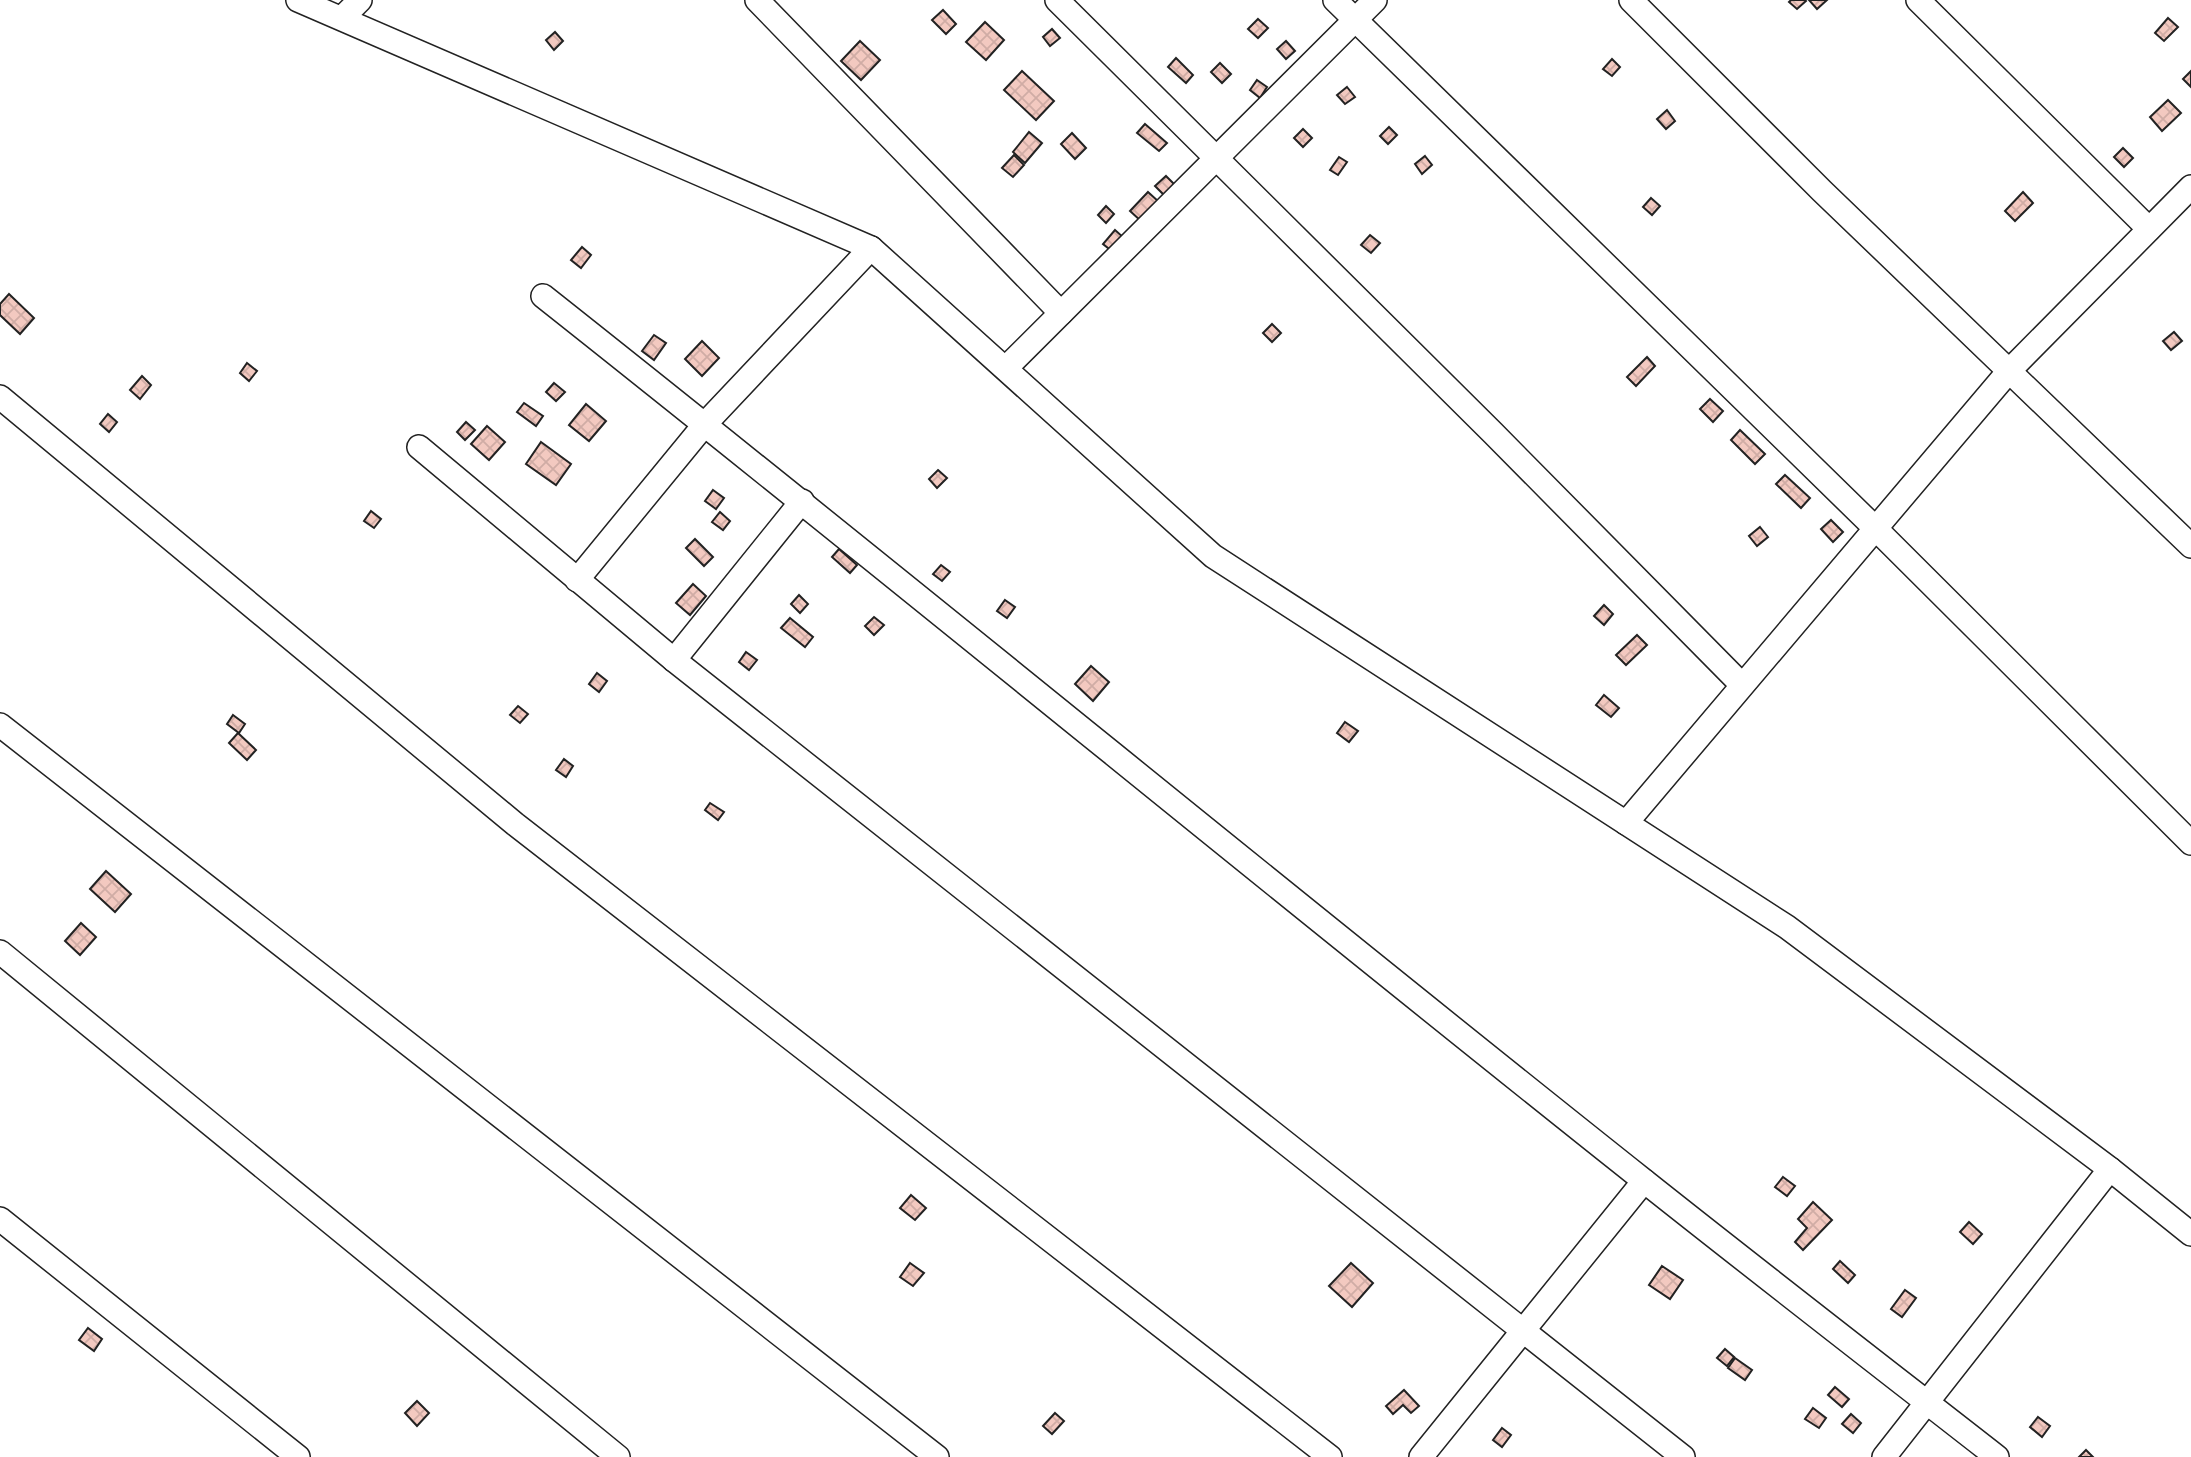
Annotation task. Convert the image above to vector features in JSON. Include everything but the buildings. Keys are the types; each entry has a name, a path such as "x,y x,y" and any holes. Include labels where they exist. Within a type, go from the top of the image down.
{"street":[{"path":"298,0 871,248 1213,556 1787,928 2110,1169 2191,1234"},
{"path":"342,18 360,0"},
{"path":"757,0 1062,313"},
{"path":"1056,0 1742,685"},
{"path":"1335,0 1875,528 2191,843"},
{"path":"1006,368 1375,0"},
{"path":"1631,0 1822,191 2191,546"},
{"path":"1918,0 2149,229"},
{"path":"1626,823 2008,371 2191,187"},
{"path":"577,580 705,424 871,248"},
{"path":"543,296 802,501 958,630 1644,1181 1997,1457"},
{"path":"0,397 515,824 1330,1457"},
{"path":"419,447 674,660 1683,1457"},
{"path":"674,660 802,501"},
{"path":"0,725 937,1457"},
{"path":"0,952 618,1457"},
{"path":"1884,1457 2110,1169"},
{"path":"1421,1457 1644,1181"},
{"path":"0,1219 299,1457"}]}
